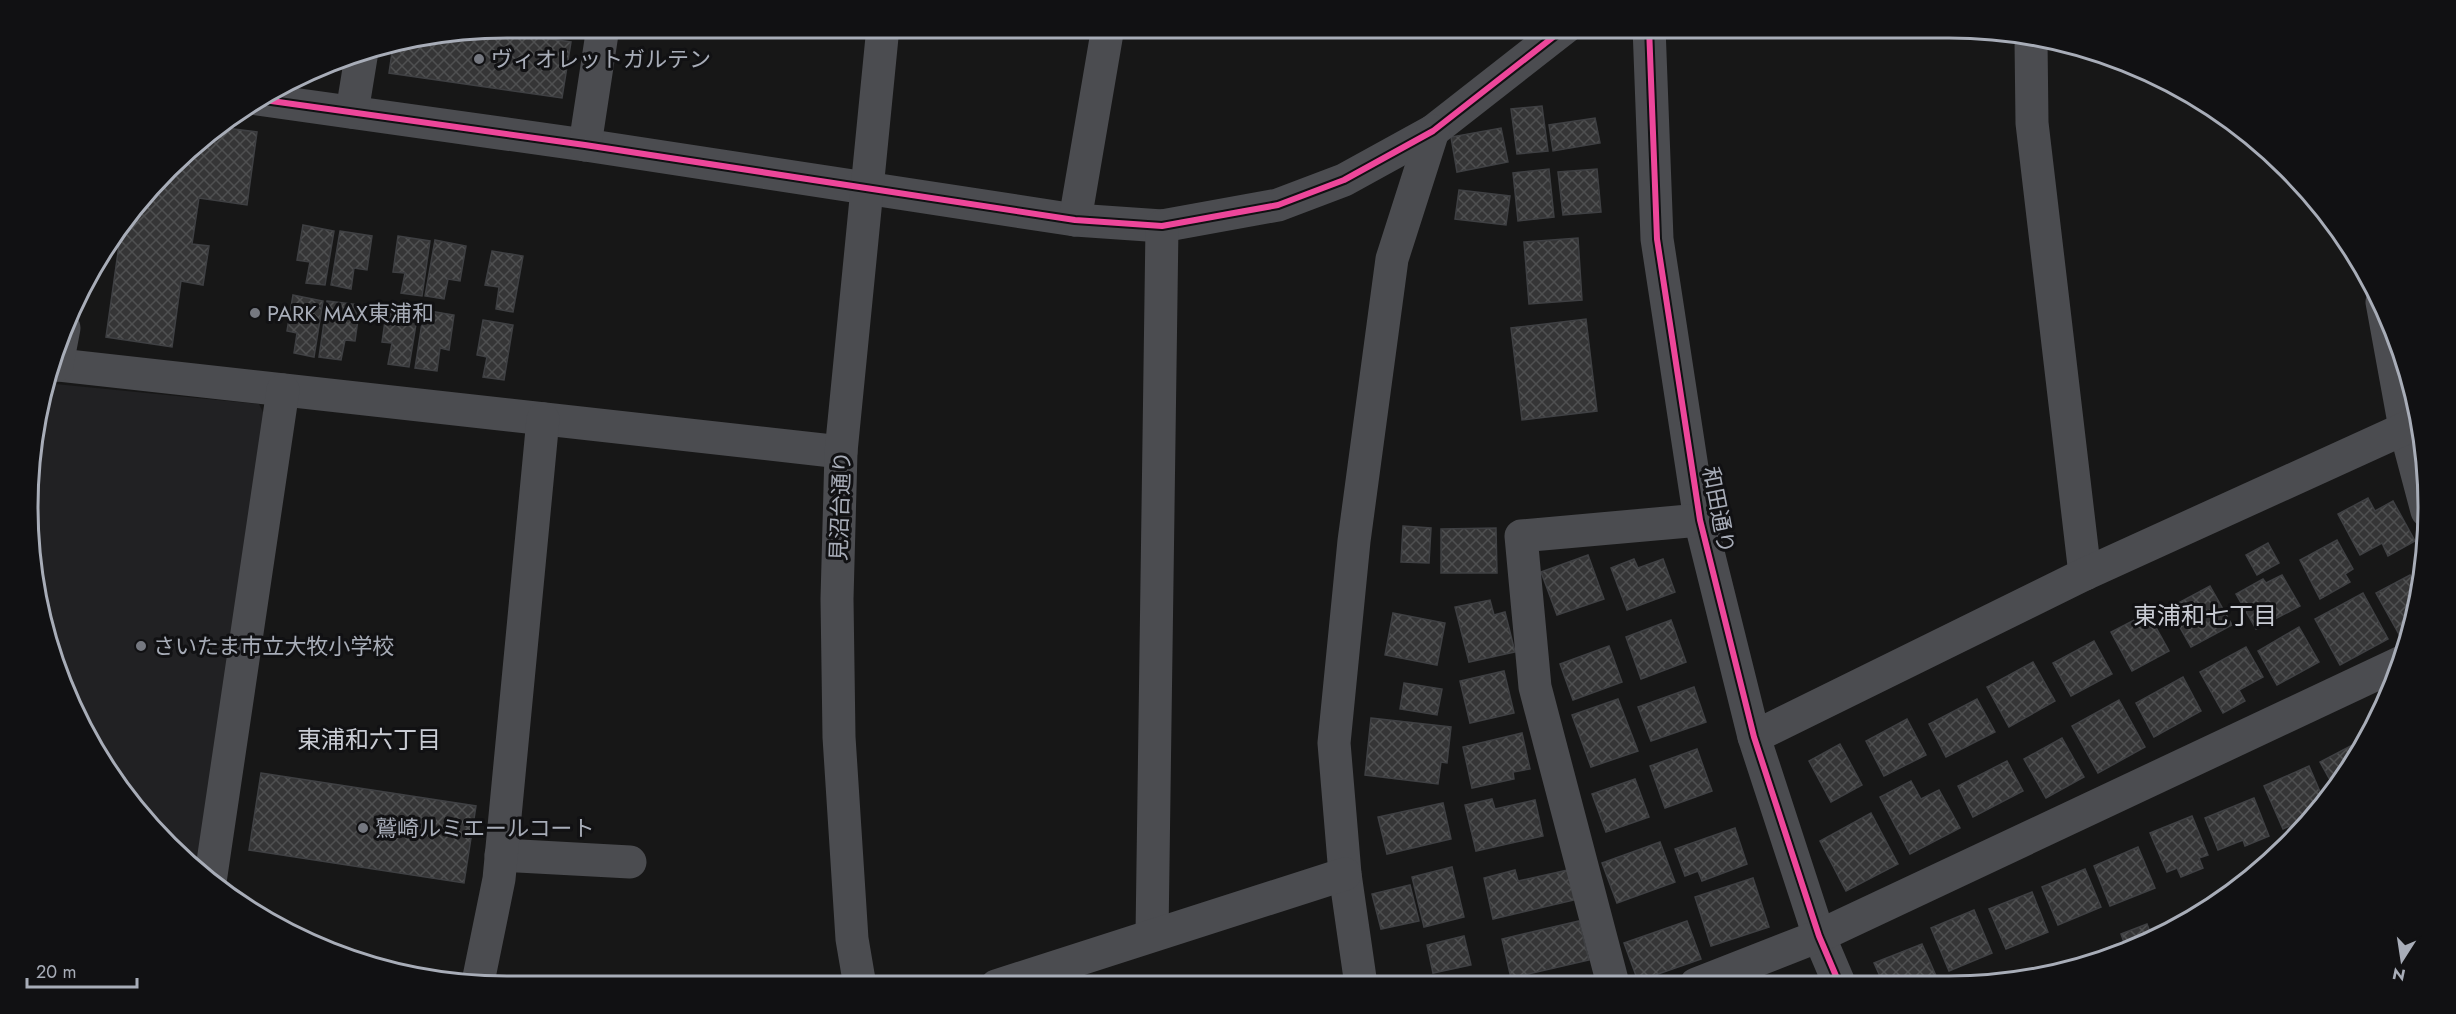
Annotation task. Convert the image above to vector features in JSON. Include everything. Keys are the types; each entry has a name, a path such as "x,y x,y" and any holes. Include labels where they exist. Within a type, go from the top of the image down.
{"street":[{"path":"585,145 601,38"},
{"name":"見沼台通り","path":"858,976 852,939 839,737 837,598 841,452 883,38"},
{"path":"1075,220 1106,38"},
{"path":"271,101 585,145 1075,220 1162,226 1278,205 1344,180 1433,131 1552,38"},
{"name":"和田通り","path":"1649,38 1657,239 1700,520 1754,737 1819,936 1836,976"},
{"path":"2031,45 2032,123 2085,574"},
{"path":"352,112 360,61"},
{"path":"1360,976 1345,874 1334,743 1354,541 1392,259 1433,131"},
{"path":"1152,935 1162,226"},
{"path":"59,366 841,452"},
{"path":"2399,374 2406,402"},
{"path":"212,872 283,390"},
{"path":"479,975 499,879 543,419"},
{"path":"1754,737 2085,574 2411,426"},
{"path":"1611,976 1535,687 1521,536 1700,520"},
{"path":"1716,976 1819,936 2390,667"},
{"path":"501,855 630,862"},
{"path":"1027,976 1345,874"}],"shaded area":[{"name":"さいたま市立大牧小学校","path":"53,384 259,404 266,418 199,862 154,817 117,768 86,715 62,658 47,599 39,538 39,476 42,446"}],"building":[{"name":"ヴィオレットガルテン","path":"507,38 543,38 571,42 562,98 389,73 392,52 415,47 476,39"},
{"path":"1542,106 1548,151 1517,154 1511,109"},
{"path":"1595,118 1600,143 1553,151 1549,125"},
{"path":"1501,128 1508,162 1457,172 1451,137"},
{"path":"230,129 257,132 247,205 199,198 192,244 209,246 203,285 181,281 172,347 106,337 119,243 135,221 175,175 221,135"},
{"path":"1549,169 1554,217 1518,221 1513,173"},
{"path":"1597,169 1601,212 1563,215 1558,172"},
{"path":"1459,190 1510,196 1506,225 1455,219"},
{"path":"303,225 334,231 325,285 306,283 310,262 297,260"},
{"path":"340,231 372,236 367,270 354,268 351,289 331,285"},
{"path":"398,236 430,241 422,296 401,293 405,273 393,272"},
{"path":"1578,238 1582,300 1529,304 1524,242"},
{"path":"435,240 466,246 460,281 448,279 444,299 425,296"},
{"path":"492,251 523,256 513,312 496,309 499,287 485,285"},
{"path":"293,295 323,301 314,357 294,353 297,333 287,331"},
{"path":"327,301 360,305 355,341 345,340 341,360 319,357"},
{"path":"387,307 418,312 409,367 388,364 392,343 382,342"},
{"path":"424,310 454,315 449,350 440,348 437,371 415,368"},
{"path":"1586,319 1597,411 1522,420 1511,328"},
{"path":"483,320 513,325 504,380 483,377 487,357 477,355"},
{"path":"2368,498 2375,511 2393,501 2415,541 2388,556 2382,543 2360,555 2338,514"},
{"path":"1403,526 1431,528 1429,563 1401,562"},
{"path":"1496,528 1497,573 1441,573 1441,529"},
{"path":"2337,540 2353,569 2345,574 2350,582 2320,599 2300,560"},
{"path":"2268,543 2279,563 2257,575 2246,555"},
{"path":"1588,555 1604,599 1557,615 1541,572"},
{"path":"1634,559 1638,568 1663,559 1675,592 1627,610 1611,568"},
{"path":"2282,575 2300,606 2256,629 2236,594 2263,579 2266,583"},
{"path":"2410,575 2412,579 2401,635 2400,636 2376,593"},
{"path":"2210,586 2232,625 2191,647 2169,608"},
{"path":"2363,593 2388,639 2340,665 2315,619"},
{"path":"1490,600 1494,615 1505,612 1515,652 1469,662 1455,607"},
{"path":"1393,613 1445,623 1437,665 1385,655"},
{"path":"2148,613 2169,651 2132,671 2111,632"},
{"path":"1671,620 1686,662 1641,679 1626,637"},
{"path":"2299,627 2319,662 2277,685 2258,651"},
{"path":"2094,641 2112,674 2071,696 2053,663"},
{"path":"1609,646 1622,682 1573,700 1560,664"},
{"path":"2246,647 2263,677 2239,690 2245,701 2223,713 2200,672"},
{"path":"2033,662 2055,701 2009,727 1987,687"},
{"path":"1504,671 1514,713 1470,723 1460,681"},
{"path":"2183,677 2201,711 2154,737 2136,703"},
{"path":"1404,683 1442,689 1437,715 1400,709"},
{"path":"1694,687 1706,722 1651,741 1638,707"},
{"path":"1618,699 1638,751 1591,767 1572,715"},
{"path":"1977,699 1995,732 1946,757 1929,724"},
{"path":"2119,700 2145,747 2098,773 2072,726"},
{"path":"1371,718 1451,727 1447,763 1441,762 1438,784 1365,775"},
{"path":"1907,719 1926,755 1884,776 1866,741"},
{"path":"1522,733 1530,769 1513,772 1514,779 1472,788 1463,747"},
{"path":"2062,738 2084,777 2046,798 2024,759"},
{"path":"1840,744 1862,785 1831,802 1809,761"},
{"path":"2355,744 2330,780 2320,762"},
{"path":"1697,749 1712,791 1665,808 1650,766"},
{"path":"2007,761 2023,791 1973,817 1958,786"},
{"path":"2309,766 2321,793 2296,823 2283,829 2264,786"},
{"name":"鷲崎ルミエールコート","path":"261,773 476,806 464,883 249,850"},
{"path":"1635,779 1649,817 1606,832 1592,794"},
{"path":"1911,781 1921,799 1939,790 1960,828 1910,854 1880,797"},
{"path":"2254,798 2269,836 2245,846 2243,840 2218,850 2205,818"},
{"path":"1492,799 1495,809 1535,800 1543,836 1476,851 1465,805"},
{"path":"1443,803 1451,839 1387,854 1378,817"},
{"path":"1871,813 1898,864 1846,891 1820,841"},
{"path":"2192,816 2208,855 2199,858 2203,868 2181,877 2177,868 2167,872 2150,833"},
{"path":"1735,828 1747,864 1702,881 1698,871 1685,876 1675,849"},
{"path":"1660,842 1675,882 1617,903 1602,863"},
{"path":"2138,847 2155,888 2110,906 2094,866"},
{"path":"1452,867 1464,917 1424,927 1412,877"},
{"path":"2085,869 2101,907 2058,925 2042,887"},
{"path":"1515,870 1518,881 1568,870 1574,900 1493,919 1484,878"},
{"path":"1753,878 1769,927 1711,946 1695,897"},
{"path":"1410,885 1419,921 1381,929 1372,894"},
{"path":"2032,892 2048,932 2006,949 1989,909"},
{"path":"1974,910 1992,953 1949,971 1931,928"},
{"path":"1579,921 1589,960 1520,976 1511,976 1502,939"},
{"path":"1687,921 1701,959 1652,976 1636,976 1624,943"},
{"path":"2147,924 2150,931 2124,943 2121,934"},
{"path":"1464,936 1471,965 1433,973 1427,945"},
{"path":"1922,944 1936,976 1880,976 1874,963"},
{"path":"2117,944 2117,945 2088,956"}],"cycle path":[{"path":"271,101 585,145 1075,220 1162,226 1278,205 1344,180 1433,131 1552,38"},
{"path":"1649,38 1657,239 1700,520 1754,737 1819,936 1836,976"}],"place":[{"name":"ヴィオレットガルテン","path":"479,59"},
{"name":"PARK MAX東浦和","path":"255,313"},
{"name":"さいたま市立大牧小学校","path":"141,646"},
{"name":"鷲崎ルミエールコート","path":"363,828"}],"district":[{"name":"東浦和七丁目","path":"2205,616"},
{"name":"東浦和六丁目","path":"369,740"}]}
